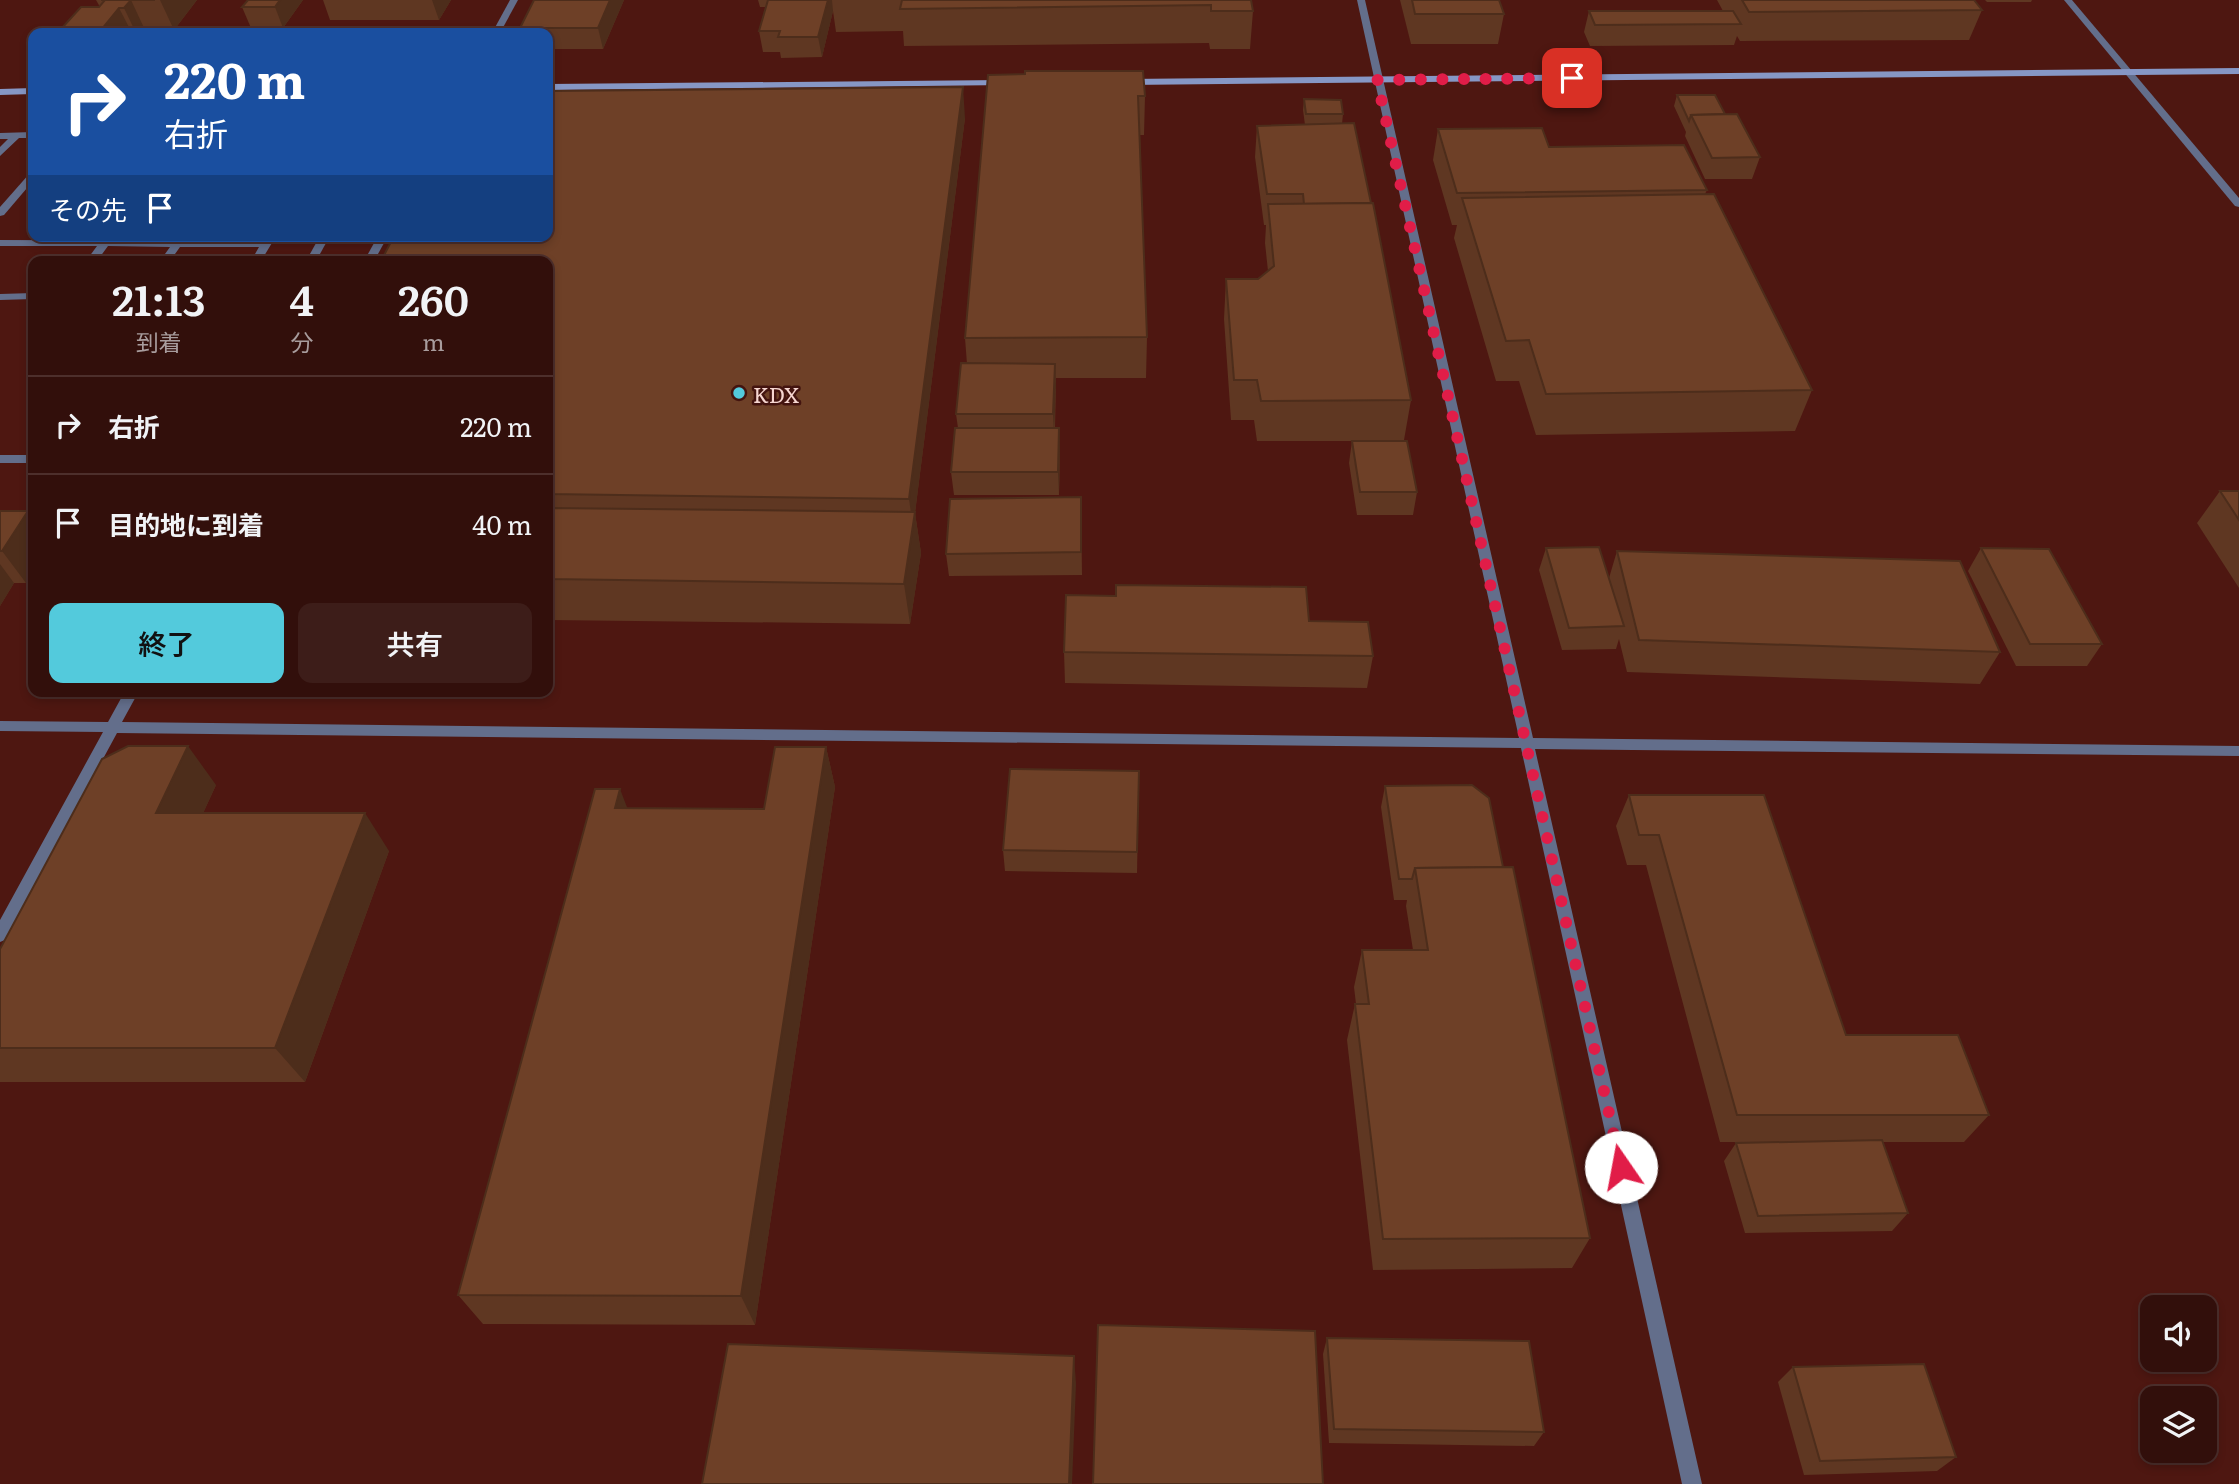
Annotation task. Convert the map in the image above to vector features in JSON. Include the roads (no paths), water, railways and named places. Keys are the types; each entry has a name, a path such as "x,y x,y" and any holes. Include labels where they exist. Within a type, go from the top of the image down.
{"street":[{"path":"499,28 514,0"},
{"path":"1361,0 1692,1484"},
{"path":"2068,0 2239,204"},
{"path":"1114,82 2239,71"},
{"path":"553,87 1017,83"},
{"path":"0,92 28,92"},
{"path":"0,136 28,135"},
{"path":"0,153 16,136"},
{"path":"0,213 28,181"},
{"path":"0,243 57,242"},
{"path":"97,256 113,242"},
{"path":"135,242 193,242"},
{"path":"169,256 177,244"},
{"path":"0,297 28,296"},
{"path":"0,459 28,457"},
{"path":"0,935 129,697"},
{"path":"0,726 2239,751"}],"place":[{"name":"KDX","path":"739,393"}]}
